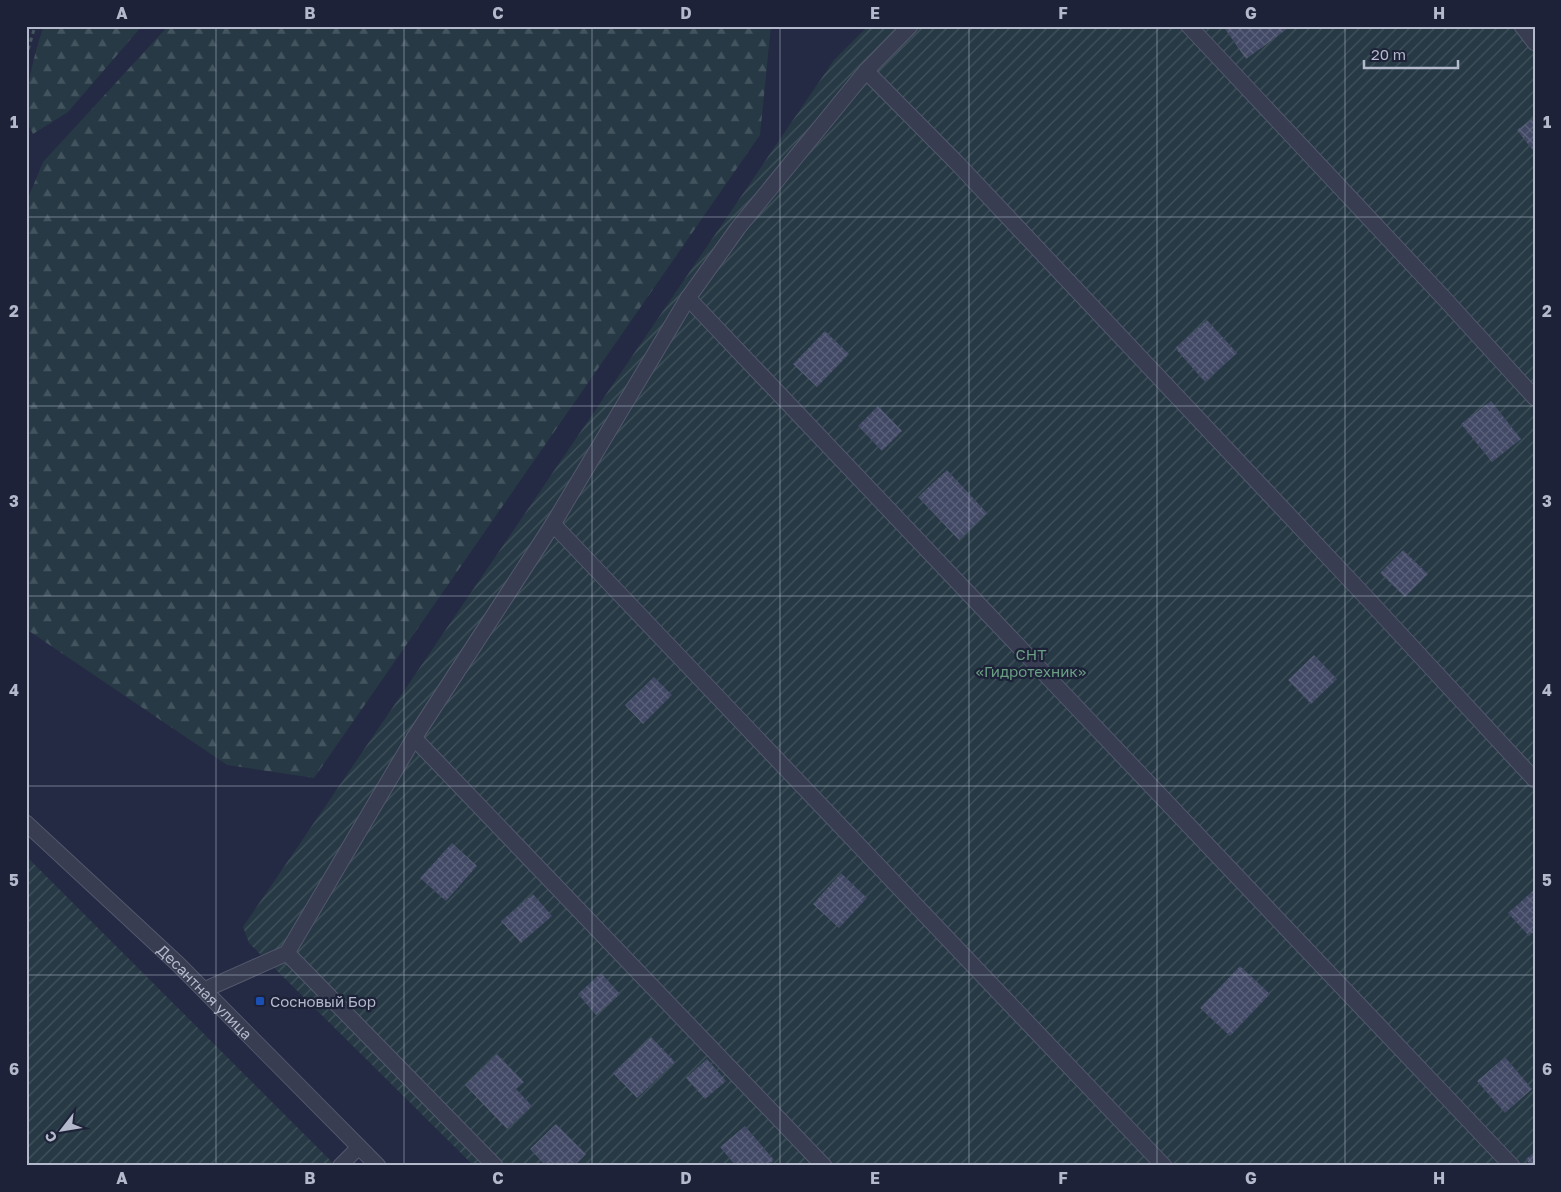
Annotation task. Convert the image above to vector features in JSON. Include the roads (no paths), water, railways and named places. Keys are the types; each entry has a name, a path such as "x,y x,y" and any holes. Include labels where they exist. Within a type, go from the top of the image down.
{"street":[{"path":"204,990 287,953 414,738 553,524 688,298 738,228 866,71 910,26"},
{"path":"1189,26 1436,289 1535,398"},
{"path":"1522,26 1535,43"},
{"path":"866,71 964,170 1364,595 1535,780"},
{"path":"688,298 1512,1166"},
{"path":"553,524 1164,1166"},
{"path":"414,738 824,1166"},
{"name":"Десантная улица","path":"26,823 204,990 378,1166"},
{"path":"287,953 496,1166"}],"lane":[{"path":"340,1166 359,1147"}],"place":[{"name":"Сосновый Бор","path":"260,1001"}],"park label":[{"name":"СНТ «Гидротехник»","path":"1031,662"}]}
